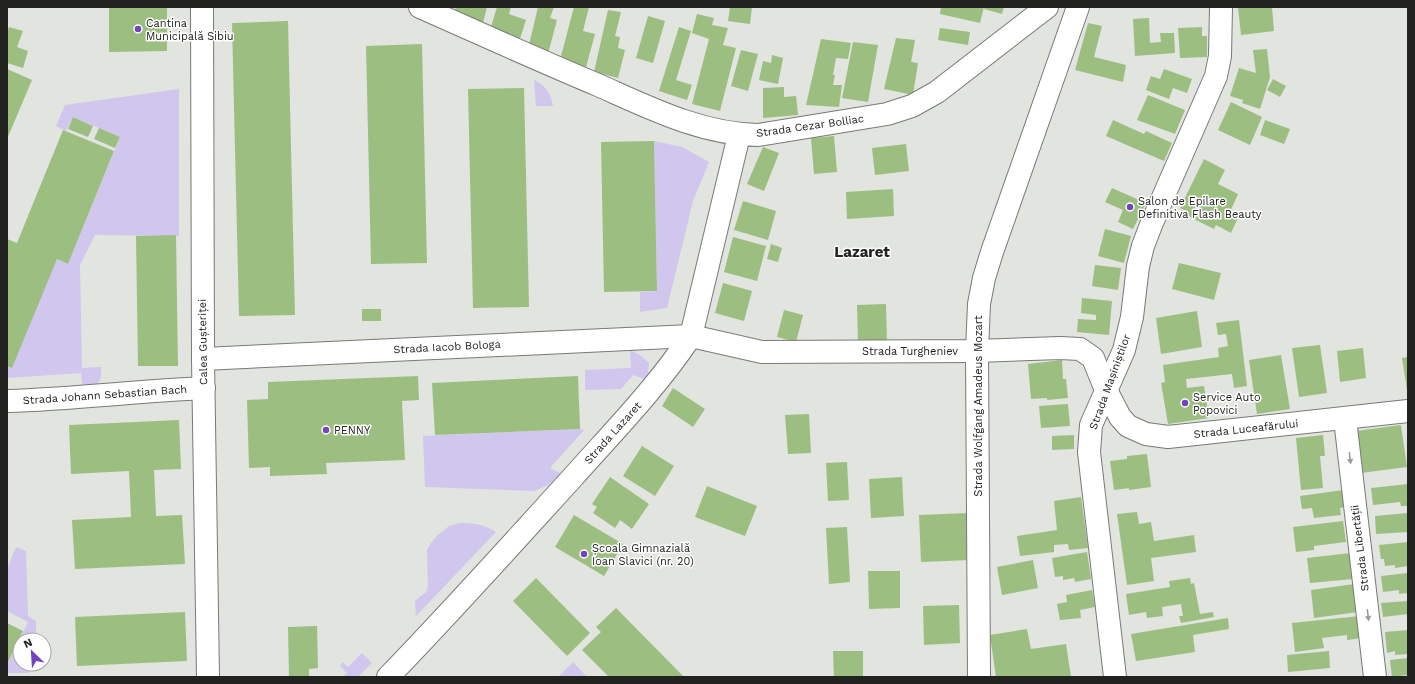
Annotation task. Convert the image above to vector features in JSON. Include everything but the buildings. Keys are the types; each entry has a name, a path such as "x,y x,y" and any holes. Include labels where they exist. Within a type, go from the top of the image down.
{"street":[{"name":"Calea Gușteriței","path":"202,7 203,359 208,677"},
{"name":"Strada Cezar Bolliac","path":"420,7 677,119 702,127 739,134 758,135 887,114 912,106 937,92 1047,7"},
{"name":"Strada Wolfgang Amadeus Mozart","path":"979,677 976,351 979,304 984,278 994,245 1078,7"},
{"name":"Strada Mașiniștilor","path":"1115,677 1089,452 1091,425 1126,344 1132,318 1138,266 1143,246 1216,76 1220,56 1221,7"},
{"name":"Strada Lazaret","path":"388,677 540,513 652,389 675,360 691,336 739,134"},
{"name":"Strada Iacob Bologa","path":"203,359 691,336"},
{"name":"Strada Turgheniev","path":"691,336 762,352 1080,349 1094,358 1106,390"},
{"name":"Strada Johann Sebastian Bach","path":"7,401 52,400 204,388"},
{"name":"Strada Luceafărului","path":"1106,390 1120,417 1128,426 1146,434 1168,437 1408,412"},
{"name":"Strada Libertății","path":"1345,419 1375,677"}],"shaded area":[{"path":"534,80 547,90 551,97 553,106 536,106"},
{"path":"179,89 179,236 95,235 80,265 82,368 101,367 100,380 96,385 83,389 81,373 7,378 7,366 57,259 68,264 120,137 73,117 66,131 56,126 65,105"},
{"path":"654,141 682,147 709,162 693,201 667,308 640,312 640,292 657,291"},
{"path":"630,350 640,355 649,363 647,380 633,375 621,389 585,390 585,370 631,368"},
{"path":"584,430 550,468 564,475 546,486 534,491 425,487 423,436"},
{"path":"459,523 478,524 496,532 416,616 415,601 426,592 428,587 427,550 438,535 449,526"},
{"path":"16,547 26,551 28,616 36,621 36,632 23,632 28,622 7,611 7,569"},
{"path":"362,653 372,663 358,677 343,677 347,673 340,666 343,662 348,667"},
{"path":"12,654 12,672 29,673 7,673 7,664"},
{"path":"573,662 587,677 558,677"}],"place":[{"name":"Cantina Municipală Sibiu","path":"138,29"},
{"name":"Salon de Epilare Definitiva Flash Beauty","path":"1130,207"},
{"name":"Service Auto Popovici","path":"1185,403"},
{"name":"PENNY","path":"326,430"},
{"name":"Școala Gimnazială Ioan Slavici (nr. 20)","path":"584,554"}],"district":[{"name":"Lazaret","path":"862,252"}]}
